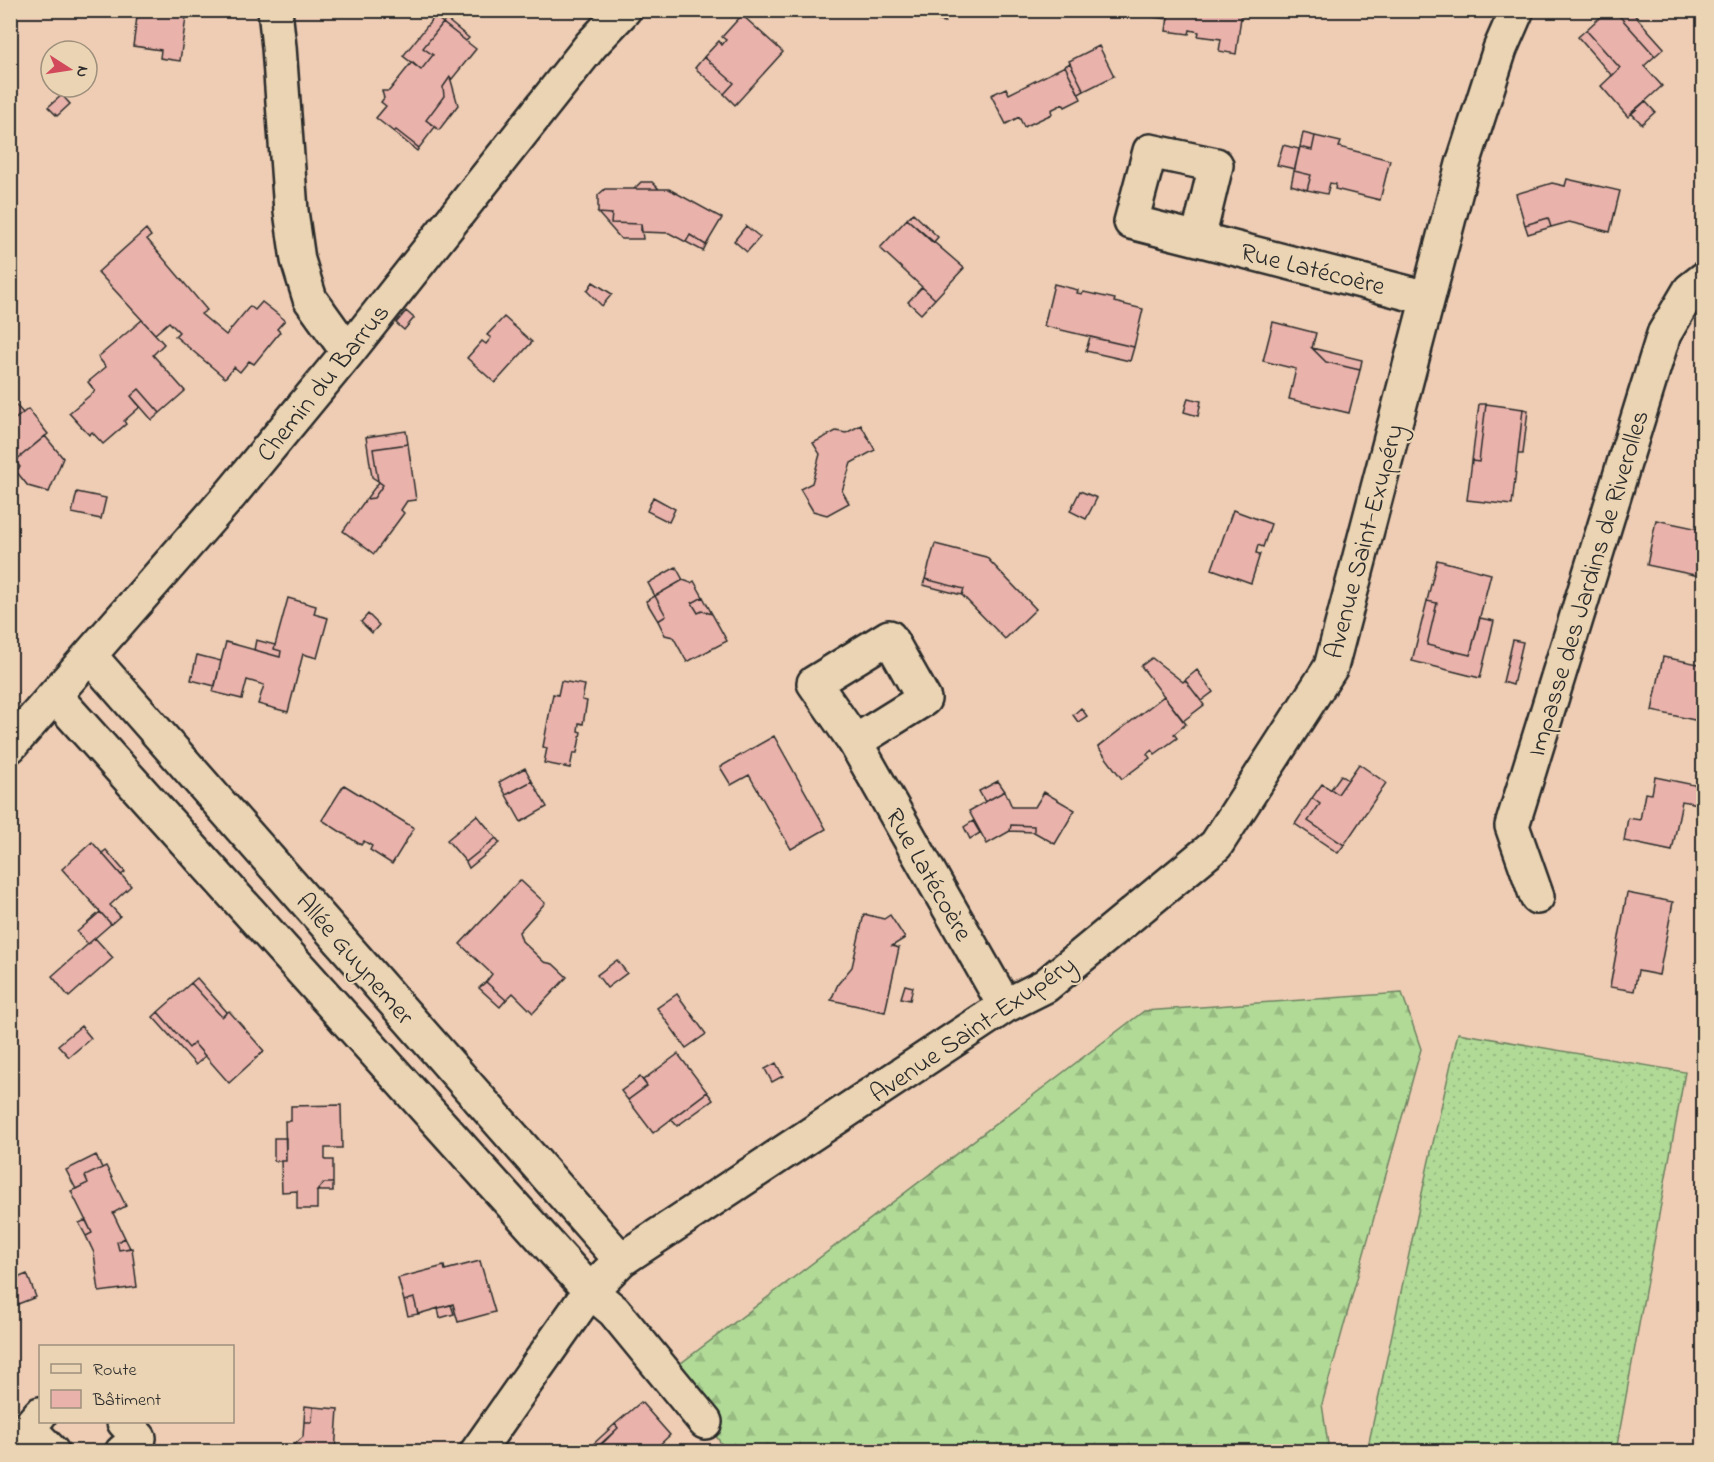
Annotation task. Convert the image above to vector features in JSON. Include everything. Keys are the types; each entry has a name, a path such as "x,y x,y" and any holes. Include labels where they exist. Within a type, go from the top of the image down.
{"street":[{"path":"275,10 291,211 298,260 310,299 348,352"},
{"name":"Chemin du Barrus","path":"10,746 231,494 348,352 591,45 624,10"},
{"name":"Avenue Saint-Exupéry","path":"477,1452 590,1292 621,1260 1005,1006 1045,986 1216,845 1331,667 1463,164 1500,49 1517,10"},
{"name":"Rue Latécoère","path":"1198,239 1427,298"},
{"name":"Impasse des Jardins de Riverolles","path":"1537,897 1512,826 1664,334 1690,290 1704,279"},
{"name":"Allée Guynemer","path":"90,656 621,1260"},
{"name":"Allée Guynemer","path":"55,696 590,1292 614,1311 705,1422"},
{"name":"Rue Latécoère","path":"855,742 1005,1006"},
{"path":"39,1415 28,1428 52,1452"},
{"path":"122,1452 140,1438 125,1423"}],"green space":[{"path":"1402,993 1421,1049 1322,1404 1329,1451 726,1451 672,1370 1144,1011"},
{"path":"1458,1033 1685,1072 1616,1451 1371,1451 1369,1442"}],"building":[{"path":"138,10 187,10 180,61 160,58 161,50 133,46"},
{"path":"893,10 948,10 945,22"},
{"path":"1155,10 1169,10 1168,19 1154,17"},
{"path":"1169,10 1242,10 1236,54 1219,51 1221,39 1198,36 1199,32 1190,30 1189,34 1166,31"},
{"path":"1608,10 1614,10 1655,56 1644,66 1662,86 1628,117 1601,86 1620,68 1586,30"},
{"path":"1614,10 1630,10 1664,48 1655,56"},
{"path":"742,15 783,52 735,105 724,94 734,83 704,57 719,41 722,45 726,40 722,37"},
{"path":"435,16 443,23 423,48 433,55 421,70 403,56"},
{"path":"446,19 469,38 466,41 443,23"},
{"path":"443,23 476,49 443,87 444,96 426,120 435,127 419,148 376,118 386,106 381,102 384,98 382,91 389,91 412,62 421,70 433,55 423,48"},
{"path":"1586,30 1620,68 1612,76 1578,37"},
{"path":"1099,46 1114,76 1084,91 1069,61"},
{"path":"704,57 734,83 724,94 695,68"},
{"path":"1070,63 1084,91 1079,94 1065,66"},
{"path":"1065,66 1081,99 1065,107 1063,104 1051,110 1052,114 1024,127 1019,117 1006,124 991,95 1006,88 1009,94"},
{"path":"450,77 458,105 439,130 426,120 444,96 443,87"},
{"path":"57,99 66,99 70,104 57,116 48,107"},
{"path":"1645,101 1655,112 1642,124 1631,113"},
{"path":"396,130 419,148 417,151 394,132"},
{"path":"1303,133 1315,136 1312,150 1300,147"},
{"path":"1315,136 1341,142 1339,147 1390,160 1380,200 1335,189 1336,184 1330,183 1327,194 1307,190 1311,175 1294,171 1300,147 1312,150"},
{"path":"1283,145 1299,149 1295,169 1277,165"},
{"path":"1294,171 1311,175 1307,190 1291,185"},
{"path":"1567,179 1620,191 1610,232 1569,222 1551,227 1548,218 1525,225 1516,194 1552,183 1565,186"},
{"path":"641,182 652,182 659,189 634,189"},
{"path":"605,189 669,189 722,218 706,245 690,235 686,242 669,233 641,232 641,224 611,223 612,214 598,213 598,195"},
{"path":"598,213 612,214 611,223 641,224 643,239 621,239"},
{"path":"913,213 938,237 933,243 907,219"},
{"path":"1548,218 1551,227 1528,234 1525,225"},
{"path":"907,219 964,268 935,299 880,248"},
{"path":"746,226 760,237 747,252 734,241"},
{"path":"146,229 151,236 147,239 207,310 201,314 226,335 250,306 255,310 262,302 285,320 277,329 280,332 254,364 249,361 240,372 234,367 225,378 175,336 179,332 169,322 155,334 98,272"},
{"path":"690,235 706,245 703,251 686,242"},
{"path":"593,282 612,294 602,306 587,291"},
{"path":"1054,284 1078,290 1077,293 1084,292 1115,299 1114,302 1143,309 1134,347 1044,326"},
{"path":"922,287 935,299 921,314 908,302"},
{"path":"406,311 414,318 404,330 396,323"},
{"path":"504,317 532,342 495,383 467,358 482,341 486,344 491,338 487,335"},
{"path":"142,320 164,344 153,355 185,391 160,413 139,389 131,396 140,407 124,421 126,424 103,444 92,432 89,435 69,413 95,391 88,382 106,367 98,357"},
{"path":"1273,322 1316,333 1312,348 1326,362 1360,370 1349,413 1289,399 1296,369 1263,361"},
{"path":"1090,337 1134,347 1130,361 1086,351"},
{"path":"1312,348 1362,360 1360,370 1326,362"},
{"path":"139,389 160,413 152,420 131,396"},
{"path":"1188,398 1201,401 1198,416 1184,412"},
{"path":"10,399 23,413 10,423"},
{"path":"1479,404 1486,404 1479,462 1472,461"},
{"path":"1486,404 1523,409 1512,505 1467,500 1472,461 1479,462"},
{"path":"28,409 48,434 15,461 20,467 10,475 10,423"},
{"path":"1523,409 1528,410 1523,454 1518,454"},
{"path":"861,425 875,450 851,463 842,491 849,503 827,515 813,511 800,489 812,483 820,454 813,443 836,431 846,433"},
{"path":"406,431 408,444 373,449 378,481 372,477 366,437"},
{"path":"45,436 63,458 49,492 28,486 16,471 20,467 15,461"},
{"path":"408,444 416,500 407,501 401,510 404,513 374,554 343,531 366,499 374,498 383,485 378,481 373,449"},
{"path":"379,482 383,485 374,498 366,499"},
{"path":"1080,491 1097,498 1086,519 1070,511"},
{"path":"77,492 106,498 101,519 72,513"},
{"path":"653,497 675,509 669,522 647,511"},
{"path":"1233,510 1271,524 1263,547 1258,545 1256,553 1260,554 1251,583 1212,569"},
{"path":"1656,520 1704,530 1704,577 1647,565"},
{"path":"935,544 986,557 1036,609 1005,639 962,595 964,589 925,579"},
{"path":"1437,560 1491,574 1470,655 1427,645 1437,603 1427,601"},
{"path":"676,567 683,580 655,596 648,583"},
{"path":"925,579 964,589 962,595 923,585"},
{"path":"683,580 691,583 694,581 703,597 692,603 698,613 702,611 712,614 727,641 687,662 673,637 665,635 658,621 666,616 655,596"},
{"path":"655,596 666,616 658,621 646,601"},
{"path":"703,597 712,614 702,611 698,613 692,603"},
{"path":"288,598 316,606 314,614 328,618 317,658 303,654 288,712 258,704 264,685 247,680 242,699 213,692 226,642 280,657 281,651 274,649"},
{"path":"1427,601 1437,603 1427,645 1470,655 1480,618 1494,621 1480,678 1412,661"},
{"path":"368,614 379,625 372,633 361,622"},
{"path":"256,640 275,645 274,649 281,651 280,657 254,650"},
{"path":"1513,640 1523,642 1513,685 1503,682"},
{"path":"197,655 221,661 215,686 191,680"},
{"path":"1663,657 1704,665 1704,722 1652,711"},
{"path":"1152,658 1183,682 1185,680 1204,705 1183,721 1141,666"},
{"path":"1197,670 1213,692 1201,701 1185,680"},
{"path":"561,681 585,685 582,700 587,701 583,724 579,723 578,731 581,732 577,753 573,753 570,768 544,763 547,748 543,747 553,694 558,695"},
{"path":"1164,696 1186,724 1174,734 1177,738 1155,754 1152,750 1147,754 1150,758 1122,779 1098,747"},
{"path":"1081,708 1087,716 1078,722 1073,715"},
{"path":"774,736 826,829 791,849 749,775 731,785 720,767"},
{"path":"1359,764 1386,783 1344,845 1308,821 1320,804 1312,798 1322,784 1338,794"},
{"path":"525,768 532,781 506,795 499,782"},
{"path":"1341,775 1348,780 1338,794 1331,789"},
{"path":"1655,777 1704,787 1704,805 1682,801 1672,851 1624,841 1628,818 1640,820 1645,793 1652,794"},
{"path":"532,781 547,807 521,822 506,795"},
{"path":"998,781 1005,791 985,802 979,791"},
{"path":"344,785 414,828 392,864 370,850 372,846 364,841 361,845 322,820"},
{"path":"1005,791 1012,807 1035,807 1044,792 1075,810 1055,844 1034,832 1034,826 1011,825 1010,831 987,844 969,811"},
{"path":"1312,798 1320,804 1308,821 1344,845 1338,853 1295,824"},
{"path":"477,815 496,838 466,862 447,840"},
{"path":"973,821 980,833 970,839 964,827"},
{"path":"1011,825 1034,826 1034,832 1010,831"},
{"path":"496,838 500,843 469,868 466,862"},
{"path":"92,842 131,886 110,905 120,916 111,924 62,869"},
{"path":"106,850 125,872 121,875 102,853"},
{"path":"520,880 545,903 519,932 522,941 544,962 553,964 567,977 533,1013 513,993 506,1000 486,982 492,974 460,944"},
{"path":"1627,893 1673,902 1659,975 1638,971 1634,991 1610,987"},
{"path":"100,912 111,924 88,944 77,932"},
{"path":"864,914 884,919 890,915 905,938 892,946 899,948 885,1012 831,1000 838,984 852,967"},
{"path":"95,938 113,958 69,997 52,976"},
{"path":"617,960 627,973 607,988 597,975"},
{"path":"197,978 227,1012 222,1017 191,983"},
{"path":"486,982 506,1000 500,1007 479,988"},
{"path":"191,983 222,1017 229,1011 264,1051 229,1083 194,1043 189,1048 158,1012"},
{"path":"905,985 913,987 910,1000 901,998"},
{"path":"677,994 706,1034 686,1048 657,1008"},
{"path":"158,1012 189,1048 194,1043 205,1056 196,1065 153,1017"},
{"path":"81,1026 91,1038 69,1057 58,1045"},
{"path":"678,1054 707,1092 653,1133 628,1100 647,1086 643,1080"},
{"path":"776,1063 783,1076 772,1082 765,1069"},
{"path":"640,1077 647,1086 628,1100 621,1091"},
{"path":"707,1092 713,1100 677,1126 671,1119"},
{"path":"341,1105 342,1148 325,1148 325,1160 333,1160 333,1183 324,1183 317,1191 317,1209 297,1209 297,1191 282,1192 281,1161 286,1161 285,1121 291,1121 291,1106"},
{"path":"274,1138 286,1138 286,1161 274,1161"},
{"path":"96,1155 102,1168 85,1176 88,1183 76,1189 66,1170"},
{"path":"106,1166 126,1206 113,1213 125,1238 117,1242 119,1250 132,1248 137,1287 99,1292 94,1253 86,1236 92,1233 71,1191 88,1183 85,1176"},
{"path":"324,1183 333,1183 333,1191 317,1191"},
{"path":"86,1220 92,1233 86,1236 79,1223"},
{"path":"125,1238 130,1248 119,1250 117,1242"},
{"path":"480,1261 495,1312 458,1322 453,1304 418,1314 414,1298 404,1301 398,1278 444,1266 445,1270"},
{"path":"27,1274 36,1297 18,1304 10,1281"},
{"path":"414,1298 418,1314 408,1316 404,1301"},
{"path":"451,1305 454,1314 440,1318 438,1308"},
{"path":"641,1402 670,1435 652,1452 594,1452 618,1428 615,1424"},
{"path":"305,1406 313,1407 312,1422 304,1422"},
{"path":"313,1407 338,1409 335,1452 286,1452 303,1437 304,1422 312,1422"},
{"path":"615,1424 618,1428 593,1451 590,1447"}]}
